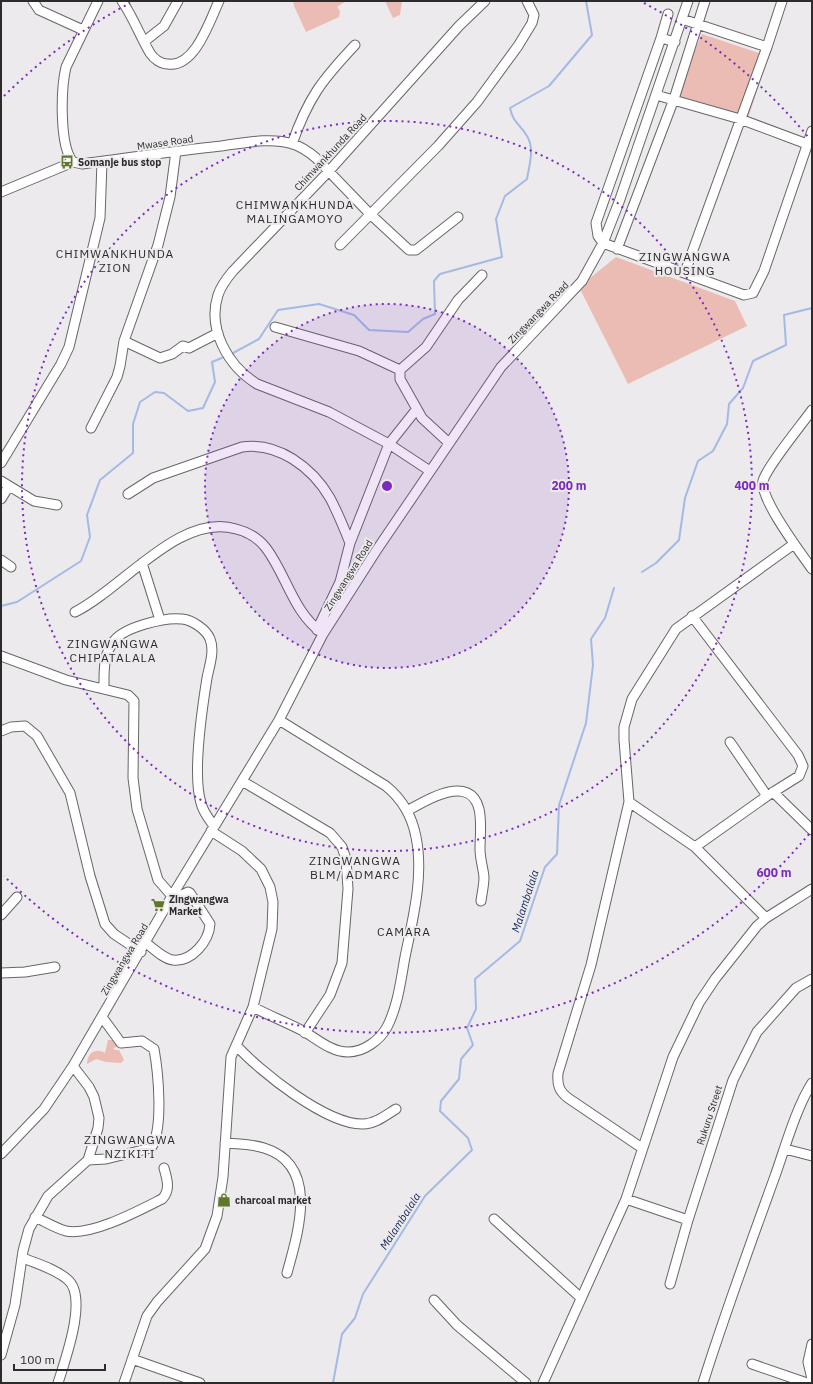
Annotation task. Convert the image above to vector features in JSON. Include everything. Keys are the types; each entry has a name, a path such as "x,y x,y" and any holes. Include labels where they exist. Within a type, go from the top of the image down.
{"street":[{"path":"33,1 39,10 83,30"},
{"path":"73,162 66,148 63,87 66,67 98,1"},
{"path":"122,1 151,53 158,61 174,65 182,62 190,56 199,42 219,1"},
{"path":"145,41 164,26 178,1"},
{"name":"Chimwankhunda Road","path":"430,471 389,444 329,412 257,384 246,377 228,357 218,333 216,306 223,284 233,271 329,171 459,26 485,1"},
{"path":"340,245 369,213 438,146 491,84 532,23 534,15 527,1"},
{"name":"Zingwangwa Road","path":"1,1154 44,1109 73,1066 141,952 172,896 279,720 320,632 501,367 579,284 603,243 675,42 688,1"},
{"path":"617,249 674,99 696,23 705,1"},
{"path":"685,272 782,1"},
{"path":"668,14 596,223 598,236 603,243 744,295 753,293 764,271 812,130"},
{"path":"682,19 767,46"},
{"path":"661,38 675,42"},
{"path":"292,144 310,98 328,74 355,45"},
{"path":"656,95 740,119 807,144"},
{"path":"635,107 650,113"},
{"name":"Mwase Road","path":"1,192 73,162 82,164 102,162 258,141 292,144 307,150 369,213 413,251 427,242 458,217"},
{"path":"91,428 117,377 124,341 162,229 170,197 176,151"},
{"path":"1,463 61,364 69,347 100,218 102,162"},
{"path":"449,443 427,424 416,410 400,379 400,370 426,347 458,300 482,275"},
{"path":"275,327 359,351 400,370"},
{"path":"124,341 160,358 172,354 183,346 189,348 218,333"},
{"path":"75,612 89,605 142,563 172,543 192,532 204,528 223,526 244,531 256,538 266,548 303,616 320,632 340,582 350,543 389,444 416,410"},
{"path":"812,410 763,480 764,492 767,501 812,570"},
{"path":"128,494 153,478 212,456 242,447 255,445 272,448 287,455 298,463 318,482 337,512 350,543"},
{"path":"1,481 34,502 57,505"},
{"path":"1,499 9,486"},
{"path":"642,1148 568,1098 559,1088 558,1082 558,1073 590,965 629,802 624,740 628,711 632,698 676,629 794,544"},
{"path":"1,560 11,567"},
{"path":"142,563 160,620"},
{"path":"692,616 802,761 802,771 799,776 770,794 695,847"},
{"path":"104,688 105,660 114,641 129,630 160,620 175,618 188,621 201,628 208,634 211,642 199,747 198,775 200,801 213,829 252,859 261,869 270,887 273,902 272,929 253,1007 231,1057 220,1200 212,1232 204,1249 157,1302 147,1316 124,1383"},
{"path":"1,656 66,680 128,695 134,701 133,778 137,809 158,880 172,896 190,893 209,920 210,929 206,938 191,956 185,958 174,960 168,958 146,943"},
{"path":"253,1007 305,1033 318,1042 341,1051 349,1052 369,1046 380,1037 387,1026 403,972 417,889 417,846 412,821 407,810 398,797 386,786 279,720"},
{"path":"1,731 11,727 26,726 37,736 70,793 90,876 105,924 114,934 141,952"},
{"path":"730,742 770,794 812,830"},
{"path":"242,781 330,833 342,847 346,859 348,889 342,963 330,995 305,1033"},
{"path":"407,810 431,797 456,790 464,791 476,802 480,819 480,856 484,877 481,901"},
{"path":"629,802 695,847 766,918"},
{"path":"543,1383 626,1199 673,1057 699,1002 742,944 766,918 812,889"},
{"path":"1,915 17,897"},
{"path":"1,974 26,972 55,967"},
{"name":"Rukuru Street","path":"670,1284 688,1220 728,1092 752,1038 796,988 812,979"},
{"path":"88,1160 106,1159 151,1148 158,1118 159,1097 154,1049 142,1041 121,1042 102,1017"},
{"path":"236,1045 254,1064 287,1091 342,1120 355,1124 368,1124 396,1109"},
{"path":"1,1355 15,1305 26,1241 34,1217 48,1196 88,1160 98,1128 97,1107 89,1087 73,1066"},
{"path":"703,1383 720,1327 805,1094 812,1083"},
{"path":"225,1142 264,1148 291,1165 297,1174 301,1203 300,1220 287,1273"},
{"path":"785,1149 812,1156"},
{"path":"34,1217 65,1231 80,1231 94,1228 162,1199 166,1195 168,1189 164,1168"},
{"path":"626,1199 688,1220"},
{"path":"494,1219 581,1298"},
{"path":"23,1258 53,1270 68,1279 74,1286 76,1292 77,1310 58,1383"},
{"path":"434,1300 457,1325 526,1383"},
{"path":"812,1344 808,1362 812,1379"},
{"path":"132,1359 200,1383"},
{"path":"752,1364 807,1383"}],"shaded area":[{"path":"293,1 346,1 337,7 340,11 339,17 306,32"},
{"path":"385,1 402,1 400,15 393,18"},
{"path":"702,34 768,56 746,125 674,99"},
{"path":"616,257 735,301 747,326 628,384 579,287"},
{"path":"108,1040 118,1042 117,1047 113,1048 115,1050 119,1050 124,1060 121,1063 106,1062 96,1059 87,1064 88,1057 92,1052 101,1051 105,1053"}],"waterway":[{"path":"233,353 259,339 278,310 319,304 354,315 369,330 408,332 423,319 435,314 434,281 440,274 502,257 496,219 505,196 527,179 531,158 531,146 527,136 515,120 510,108 549,86 592,35 586,1"},
{"name":"Malambalala","path":"642,572 656,563 679,540 685,498 698,461 713,451 727,424 729,404 743,388 753,361 786,345 784,315 812,308"},
{"path":"1,606 17,602 81,561 90,537 87,515 100,480 133,453 133,424 140,402 155,392 164,393 188,411 203,408 215,382 212,362 224,357"},
{"name":"Malambalala","path":"333,1383 342,1334 355,1318 363,1294 425,1196 472,1150 468,1138 440,1111 441,1101 459,1079 461,1059 473,1045 467,1028 476,1009 475,979 520,941 545,867 557,854 559,805 586,723 593,665 591,639 605,618 614,588"}],"place":[{"name":"Somanje bus stop","path":"67,162"},
{"name":"Zingwangwa Market","path":"158,905"},
{"name":"charcoal market","path":"224,1200"}],"district":[{"name":"CHIMWANKHUNDA MALINGAMOYO","path":"295,212"},
{"name":"CHIMWANKHUNDA ZION","path":"115,261"},
{"name":"ZINGWANGWA HOUSING","path":"685,264"},
{"name":"ZINGWANGWA CHIPATALALA","path":"113,651"},
{"name":"ZINGWANGWA BLM/ ADMARC","path":"355,868"},
{"name":"CAMARA","path":"404,932"},
{"name":"ZINGWANGWA NZIKITI","path":"130,1147"}]}
